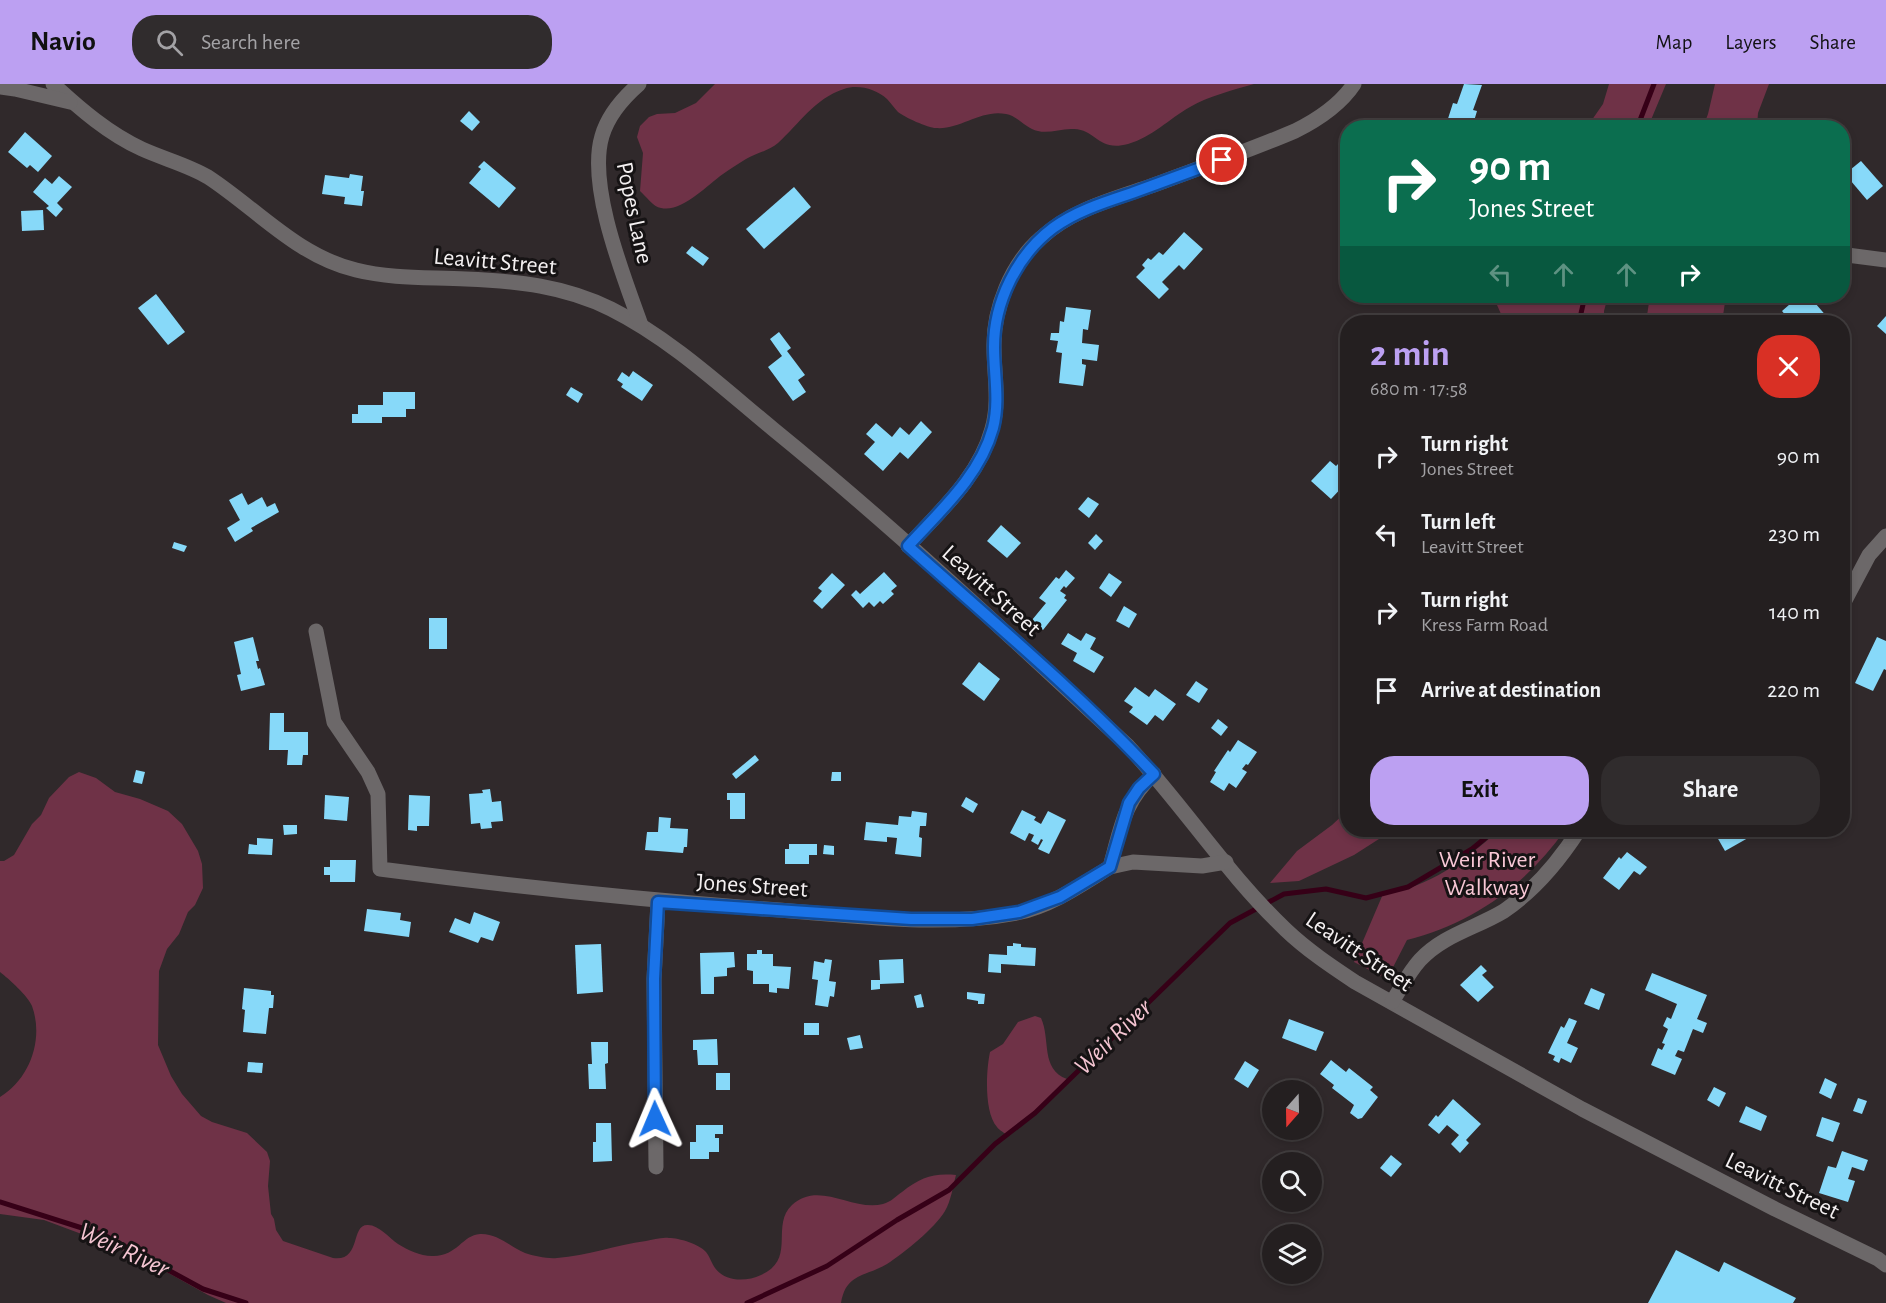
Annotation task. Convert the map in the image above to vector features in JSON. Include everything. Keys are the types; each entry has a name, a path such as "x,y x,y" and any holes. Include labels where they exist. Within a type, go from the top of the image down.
{"street":[{"name":"Leavitt Street","path":"53,84 73,103 118,137 164,159 203,174 295,243 334,264 388,275 515,282 549,287 576,294 641,325 679,352 779,433 1082,703 1154,774 1241,881 1284,928 1337,970 1582,1109 1884,1264"},
{"name":"Popes Lane","path":"639,84 611,115 601,137 598,160 612,245 641,325"},
{"path":"908,546 961,489 987,446 996,412 994,348 996,320 1005,291 1029,250 1041,238 1069,218 1313,122 1332,108 1354,84"},
{"path":"10,87 73,103"},
{"path":"1850,256 1886,260"},
{"path":"1850,591 1869,555 1886,536"},
{"name":"Jones Street","path":"316,631 334,722 368,772 378,795 380,870 658,902 852,916 972,919 1035,908 1079,887 1110,867 1133,862 1202,866 1226,862"},
{"path":"1110,867 1129,803 1139,788 1154,774"},
{"path":"1392,1002 1420,960 1445,940 1503,911 1551,868 1574,837"},
{"path":"656,1167 654,979 658,902"}],"green space":[{"path":"715,84 1254,84 1197,103 1145,137 1118,146 1104,143 1082,130 1042,132 1034,130 1014,117 997,113 954,126 932,128 901,114 887,99 867,88 844,89 833,93 816,105 774,146 737,165 694,197 677,206 658,207 640,191 643,153 637,137 640,126 649,117 675,113 696,103"},
{"path":"1609,84 1666,84 1651,120 1592,120 1603,104"},
{"path":"1715,84 1769,84 1758,120 1706,120"},
{"path":"1496,303 1606,303 1604,315 1501,314"},
{"path":"1649,303 1725,303 1723,315 1647,315"},
{"path":"79,772 96,778 115,792 140,799 168,811 182,824 198,851 202,864 203,888 195,905 188,912 179,934 167,949 159,971 158,1045 171,1076 182,1094 201,1116 212,1122 247,1133 267,1152 270,1161 268,1186 271,1214 276,1230 283,1241 333,1258 342,1258 352,1249 359,1230 368,1225 380,1229 402,1246 423,1255 448,1253 474,1235 486,1234 525,1253 553,1258 579,1255 660,1238 673,1238 699,1246 719,1273 742,1280 761,1275 772,1268 778,1260 786,1213 802,1198 813,1195 860,1204 883,1204 921,1180 941,1175 956,1175 947,1207 919,1240 887,1264 852,1281 847,1286 841,1303 226,1303 145,1260 103,1242 44,1220 0,1214 0,1097 19,1080 26,1069 32,1057 36,1032 30,1002 0,972 0,861 14,855 32,824 41,815 49,798 69,777"},
{"path":"1340,818 1340,837 1382,837 1354,855 1299,881 1270,883 1297,851"},
{"name":"Weir River Walkway","path":"1491,837 1560,837 1533,868 1496,899 1454,924 1407,940 1387,979 1354,962 1383,894 1400,891 1431,879 1473,852"},
{"path":"1035,1016 1041,1018 1053,1068 1067,1079 1038,1111 1008,1136 997,1127 990,1112 987,1080 990,1052 1003,1044 1018,1022"}],"building":[{"path":"1464,84 1482,85 1473,110 1477,111 1474,120 1448,120 1453,103 1457,104"},
{"path":"469,111 480,122 472,131 460,121"},
{"path":"25,132 52,156 38,172 30,165 27,168 8,152"},
{"path":"484,161 516,188 499,208 469,183 481,169 478,167"},
{"path":"1861,161 1883,186 1867,200 1850,180 1850,170"},
{"path":"350,174 363,176 362,206 344,204 345,197 322,194 325,175 349,178"},
{"path":"59,176 72,187 57,203 63,209 56,217 46,208 49,206 33,192 45,178 52,184"},
{"path":"794,187 811,207 764,249 746,229"},
{"path":"43,210 44,230 22,231 21,211"},
{"path":"1184,232 1203,249 1184,270 1179,265 1162,282 1169,289 1159,299 1136,277 1145,268 1142,265 1148,258 1151,260 1159,252 1163,255"},
{"path":"692,246 709,258 703,266 686,253"},
{"path":"156,294 185,332 168,345 138,308"},
{"path":"1791,303 1815,303 1825,315 1785,315 1782,311"},
{"path":"1066,307 1091,310 1088,330 1083,329 1082,343 1099,345 1097,361 1082,359 1082,364 1086,365 1083,386 1059,383 1062,353 1056,352 1058,341 1050,340 1051,333 1059,333 1060,321 1064,322"},
{"path":"1886,316 1886,334 1877,326"},
{"path":"779,332 791,348 787,351 805,375 798,380 806,392 793,401 768,367 782,356 770,339"},
{"path":"633,371 653,385 642,401 621,387 623,384 617,380 622,372 629,377"},
{"path":"571,387 583,394 578,403 566,395"},
{"path":"383,392 415,392 415,409 406,409 406,417 382,417 382,423 352,423 352,414 358,414 358,405 383,405"},
{"path":"921,421 932,432 908,459 900,452 883,471 864,454 875,442 866,434 876,423 892,437 900,427 909,435"},
{"path":"1330,461 1336,466 1340,462 1340,489 1331,499 1311,481"},
{"path":"242,493 248,505 262,497 267,507 275,503 279,512 251,528 253,531 235,542 227,528 240,520 229,500"},
{"path":"1088,497 1099,504 1089,518 1078,509"},
{"path":"1001,525 1021,543 1007,558 987,541"},
{"path":"1096,534 1103,541 1095,550 1088,543"},
{"path":"174,542 187,546 184,552 172,548"},
{"path":"1066,570 1075,578 1060,591 1066,595 1064,598 1067,600 1043,630 1032,620 1046,603 1039,598 1056,577 1059,579"},
{"path":"884,572 897,586 891,591 894,594 883,604 880,601 874,607 869,602 863,608 851,595 856,590 860,594"},
{"path":"832,573 845,585 822,609 813,601 822,591 818,588"},
{"path":"1109,573 1122,582 1111,597 1099,588"},
{"path":"1124,606 1137,614 1129,628 1116,621"},
{"path":"429,618 447,618 447,649 429,649"},
{"path":"1068,633 1081,641 1086,633 1096,638 1090,649 1104,657 1094,673 1073,661 1077,653 1061,644"},
{"path":"253,637 259,661 256,661 258,669 260,668 265,685 241,691 237,675 241,674 234,642"},
{"path":"1877,637 1886,641 1886,670 1884,669 1873,691 1855,683"},
{"path":"979,662 1000,679 984,701 962,684"},
{"path":"1196,681 1208,689 1199,703 1186,695"},
{"path":"1135,687 1149,697 1155,689 1176,704 1163,721 1155,715 1147,725 1129,712 1133,707 1124,701"},
{"path":"270,713 284,713 284,732 308,732 308,755 303,755 302,765 287,765 288,750 269,750"},
{"path":"1218,719 1228,727 1221,736 1211,728"},
{"path":"1238,740 1257,752 1248,765 1246,764 1242,769 1247,772 1236,788 1229,783 1224,791 1210,782 1216,772 1214,771 1228,750 1230,752"},
{"path":"755,755 759,760 736,779 732,774"},
{"path":"136,770 145,772 142,784 133,782"},
{"path":"832,772 841,772 841,781 831,781"},
{"path":"490,789 492,802 501,801 503,821 491,822 492,828 481,829 480,823 471,824 469,794 483,793 482,790"},
{"path":"727,793 745,793 745,819 730,819 730,800 727,800"},
{"path":"325,795 349,797 347,821 324,819"},
{"path":"409,795 430,796 429,826 417,826 417,831 408,830"},
{"path":"966,797 978,804 973,813 961,806"},
{"path":"1022,810 1036,817 1034,820 1041,824 1048,811 1066,820 1049,854 1038,849 1043,840 1041,839 1038,845 1031,841 1034,835 1029,833 1025,841 1010,833"},
{"path":"912,811 927,813 926,826 920,826 921,857 895,854 897,838 887,837 887,842 864,840 866,822 898,825 899,816 911,817"},
{"path":"659,817 671,818 670,828 688,829 687,847 684,847 683,853 645,850 647,832 658,832"},
{"path":"283,825 297,825 297,834 284,835"},
{"path":"1717,837 1748,838 1725,851"},
{"path":"257,838 273,839 272,855 248,854 249,844 257,845"},
{"path":"789,844 817,844 817,855 809,855 809,864 785,864 785,849 789,849"},
{"path":"824,845 834,846 834,855 823,854"},
{"path":"1627,852 1647,867 1640,875 1634,871 1619,890 1603,878 1619,857 1621,859"},
{"path":"330,860 356,860 355,882 330,882 330,875 324,875 324,867 330,867"},
{"path":"367,909 401,913 400,920 411,922 409,937 364,931"},
{"path":"474,912 500,922 493,941 481,937 478,943 449,932 455,918 470,924"},
{"path":"1013,943 1021,944 1021,947 1036,948 1035,966 1001,964 1001,973 988,972 989,954 1007,955 1007,946 1013,946"},
{"path":"601,944 603,992 577,994 575,945"},
{"path":"757,950 762,950 762,954 773,954 773,966 791,967 789,989 777,988 777,993 769,992 769,984 753,984 753,971 747,970 747,954 757,954"},
{"path":"734,952 735,967 727,968 727,976 714,977 714,994 701,994 700,953"},
{"path":"825,959 832,960 829,981 836,982 834,997 830,996 828,1007 815,1005 818,980 812,979 814,961 824,963"},
{"path":"903,959 904,983 880,984 880,989 871,990 871,980 880,980 879,960"},
{"path":"1481,965 1487,971 1482,975 1494,987 1478,1002 1460,985"},
{"path":"1652,973 1707,995 1697,1019 1707,1023 1703,1033 1693,1029 1684,1052 1678,1050 1675,1056 1682,1059 1675,1075 1651,1065 1658,1048 1662,1050 1665,1044 1662,1043 1668,1029 1663,1026 1667,1017 1671,1019 1677,1004 1645,990"},
{"path":"244,988 271,991 271,995 274,995 273,1008 269,1008 266,1034 243,1032"},
{"path":"1591,988 1605,994 1599,1010 1584,1004"},
{"path":"967,992 985,994 984,1004 967,999"},
{"path":"921,994 924,1007 917,1008 914,996"},
{"path":"1569,1018 1577,1021 1567,1043 1578,1048 1571,1063 1561,1058 1559,1063 1553,1060 1555,1056 1548,1053 1561,1026 1564,1028"},
{"path":"1289,1019 1324,1032 1316,1051 1282,1038"},
{"path":"804,1023 819,1023 819,1035 804,1035"},
{"path":"860,1035 863,1048 850,1050 847,1038"},
{"path":"717,1039 718,1065 698,1065 697,1050 693,1050 693,1040"},
{"path":"591,1042 608,1042 608,1063 605,1064 606,1089 589,1089 588,1064 592,1064"},
{"path":"1331,1060 1346,1072 1349,1068 1373,1087 1370,1090 1378,1097 1362,1118 1358,1119 1350,1113 1354,1105 1332,1088 1334,1085 1320,1074"},
{"path":"1245,1061 1259,1070 1248,1088 1234,1079"},
{"path":"248,1062 263,1063 262,1073 247,1072"},
{"path":"716,1073 730,1073 730,1090 716,1090"},
{"path":"1825,1078 1837,1084 1831,1099 1819,1093"},
{"path":"1714,1087 1726,1093 1719,1107 1707,1100"},
{"path":"1858,1098 1867,1101 1862,1114 1853,1111"},
{"path":"1453,1099 1481,1124 1466,1140 1469,1143 1460,1153 1451,1144 1459,1135 1447,1125 1439,1134 1428,1125"},
{"path":"1746,1106 1767,1116 1761,1131 1739,1122"},
{"path":"1822,1117 1840,1123 1833,1142 1816,1136"},
{"path":"596,1123 611,1123 612,1161 593,1162"},
{"path":"696,1125 723,1125 723,1134 715,1134 715,1138 719,1138 719,1152 709,1152 709,1159 690,1159 690,1142 696,1142"},
{"path":"1842,1151 1868,1160 1864,1171 1852,1167 1848,1179 1855,1181 1848,1202 1819,1193 1828,1166 1836,1168"},
{"path":"1391,1155 1402,1164 1391,1177 1380,1168"},
{"path":"1676,1250 1719,1272 1724,1262 1796,1298 1793,1303 1648,1303"}],"waterway":[{"name":"Weir River","path":"1640,120 1654,84"},
{"name":"Weir River","path":"1581,315 1583,303"},
{"name":"Weir River","path":"747,1303 827,1266 897,1220 949,1190 995,1144 1035,1113 1230,923 1284,894 1326,889 1366,898 1408,887 1472,849 1487,837"},
{"name":"Weir River","path":"0,1202 104,1235 203,1289 246,1303"}],"route":[{"path":"655,1119 654,979 658,902 852,916 972,919 1035,908 1079,887 1110,867 1129,803 1139,788 1154,774 1128,746 908,546 961,489 987,446 996,412 994,348 996,320 1005,291 1029,250 1053,228 1069,218 1222,160"}]}
